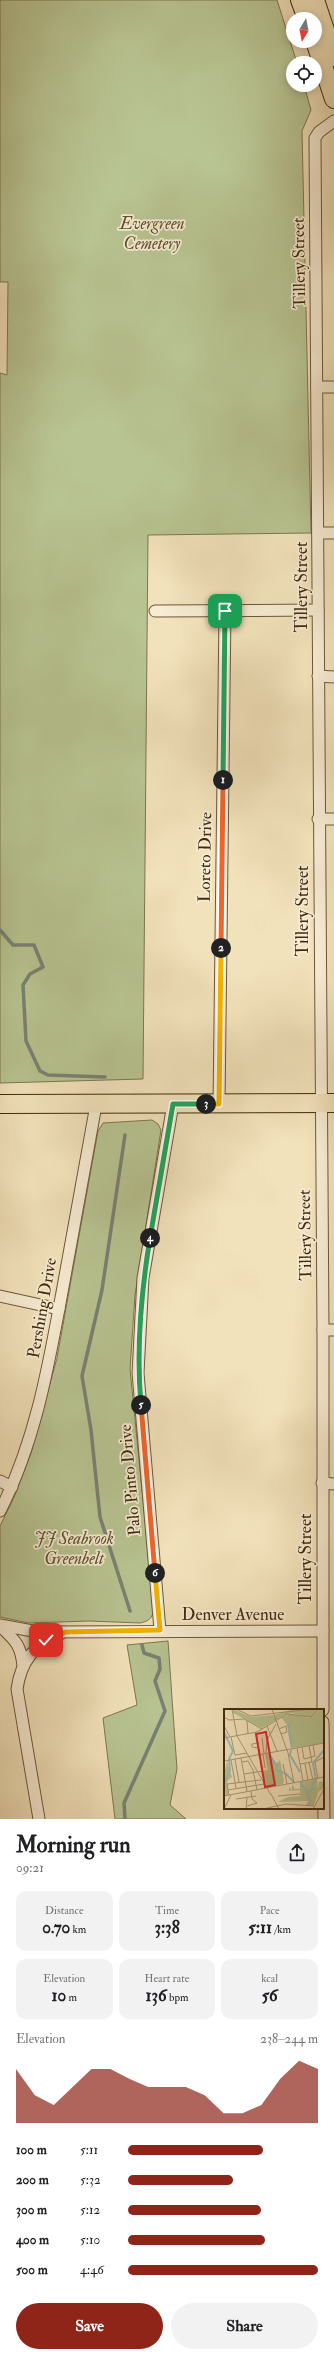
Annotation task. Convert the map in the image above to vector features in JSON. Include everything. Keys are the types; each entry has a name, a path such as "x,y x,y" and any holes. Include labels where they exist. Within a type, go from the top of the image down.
{"main road":[{"path":"300,0 304,12"},
{"path":"315,0 334,57"},
{"path":"316,48 334,99"},
{"path":"0,1104 327,1104"}],"street":[{"name":"Tillery Street","path":"323,1709 322,1483 328,1330 327,1104 318,819 318,533 315,138 319,132 334,121"},
{"path":"317,387 334,387"},
{"path":"318,533 334,533"},
{"path":"155,611 318,610"},
{"name":"Loreto Drive","path":"219,1104 225,611"},
{"path":"318,676 334,677"},
{"path":"318,819 334,819"},
{"name":"Palo Pinto Drive","path":"160,1630 138,1373 143,1278 173,1104"},
{"name":"Pershing Drive","path":"0,1511 12,1487 24,1454 48,1371 96,1105"},
{"path":"0,1296 59,1309"},
{"path":"0,1481 12,1487"},
{"path":"322,1483 334,1484"},
{"path":"0,1626 18,1645 23,1666"},
{"name":"Denver Avenue","path":"0,1626 38,1632 160,1630 322,1631"},
{"path":"40,1819 18,1702 17,1689 23,1666 35,1648 46,1640 66,1632"},
{"path":"324,1809 324,1819"}],"green space":[{"name":"Evergreen Cemetery","path":"0,0 277,0 286,28 286,48 292,48 295,56 286,56 286,92 306,92 311,110 302,131 311,533 148,535 143,1079 0,1083 0,373 7,375 8,282 0,282"},
{"name":"JJ Seabrook Greenbelt","path":"152,1120 158,1124 161,1130 135,1295 130,1369 154,1611 149,1619 140,1623 89,1621 29,1623 0,1617 0,1526 15,1495 31,1453 57,1358 98,1131 103,1123"},
{"path":"168,1641 177,1769 170,1805 186,1819 115,1819 103,1718 137,1705 127,1645"}],"waterway":[{"path":"0,930 13,945 34,945 43,967 30,974 23,985 26,1041 40,1071 48,1075 105,1077"},
{"path":"125,1135 102,1290 82,1376 91,1430 100,1517 130,1611"},
{"path":"125,1819 124,1803 165,1711 155,1681 160,1669 159,1658 144,1653 142,1645"}],"route":[{"path":"46,1640 66,1632 160,1630 138,1373 143,1278 173,1104 219,1104 225,611"}]}
